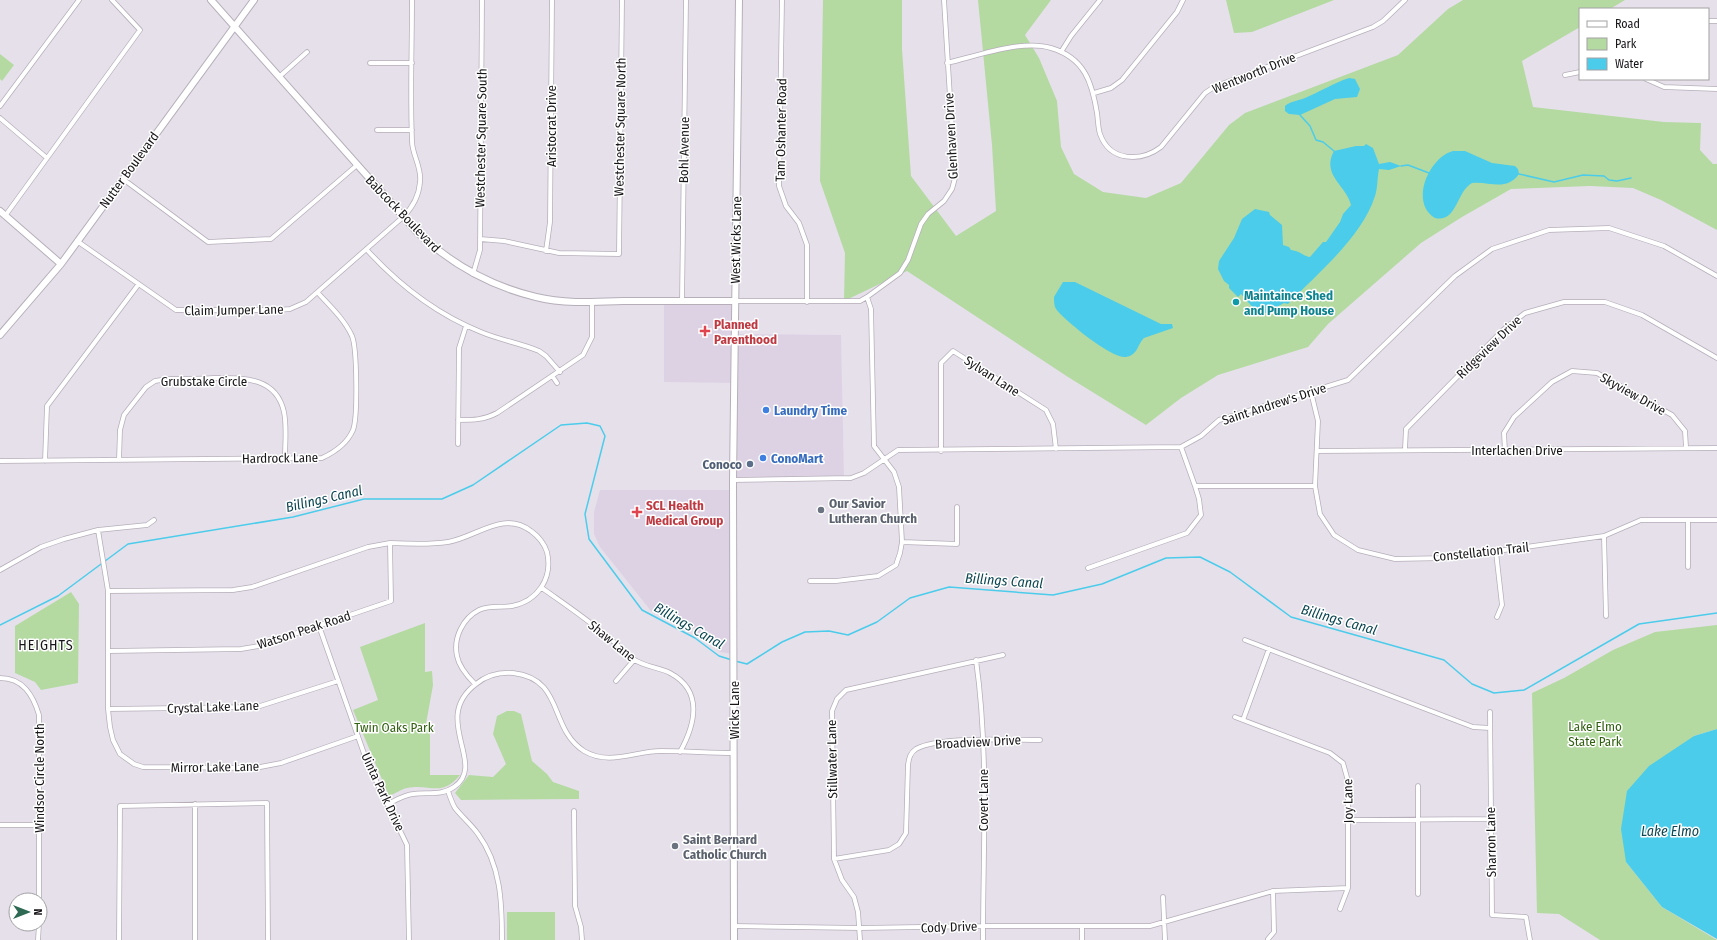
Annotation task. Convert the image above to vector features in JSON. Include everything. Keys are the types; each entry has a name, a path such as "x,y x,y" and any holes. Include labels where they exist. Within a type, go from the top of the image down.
{"street":[{"path":"0,106 79,0"},
{"path":"5,216 140,30 112,0"},
{"name":"Babcock Boulevard","path":"211,0 403,217 433,247 473,274 493,284 536,297 592,302 736,301"},
{"name":"Nutter Boulevard","path":"0,336 61,264 254,0"},
{"name":"Claim Jumper Lane","path":"77,241 138,285 176,310 290,309 306,302 403,217 414,203 420,182 420,170 413,151 412,130 412,0"},
{"name":"Westchester Square South","path":"473,274 478,258 480,239 482,0"},
{"name":"Aristocrat Drive","path":"546,251 550,222 552,0"},
{"name":"Westchester Square North","path":"546,251 573,254 619,254 622,0"},
{"name":"Bohl Avenue","path":"682,301 686,0"},
{"name":"West Wicks Lane","path":"733,480 739,0"},
{"name":"Tam Oshanter Road","path":"782,0 780,186 786,206 798,223 807,245 807,302"},
{"name":"Glenhaven Drive","path":"736,301 860,301 900,272 908,260 921,224 928,214 944,201 952,189 955,178 944,0"},
{"path":"1061,52 1070,36 1100,0"},
{"path":"1094,93 1111,88 1122,80 1177,12 1183,0"},
{"name":"Wentworth Drive","path":"947,63 1025,45 1045,46 1061,52 1075,60 1082,68 1090,82 1094,93 1100,135 1109,148 1119,155 1142,157 1152,154 1161,147 1205,93 1214,87 1373,27 1383,21 1405,0"},
{"path":"280,77 307,52"},
{"path":"370,63 412,63"},
{"path":"1566,75 1579,72"},
{"path":"1648,80 1664,87 1717,89"},
{"path":"0,118 48,158"},
{"path":"377,130 412,130"},
{"path":"123,179 208,242 272,239 357,165"},
{"path":"0,211 61,264"},
{"name":"Saint Andrew's Drive","path":"733,480 851,478 864,473 898,450 941,451 1181,447 1201,436 1219,420 1348,380 1455,276 1492,249 1549,230 1609,228 1664,246 1717,276"},
{"path":"480,239 504,241 546,251"},
{"path":"366,250 389,274 414,294 466,326 539,351 546,356 560,372"},
{"path":"45,461 47,406 138,285"},
{"name":"Hardrock Lane","path":"0,461 322,458 333,453 344,444 353,430 356,406 355,355 352,337 344,322 318,293"},
{"path":"810,581 836,582 878,576 896,565 902,542 899,487 894,472 874,446 872,309 867,297"},
{"path":"458,420 477,420 488,418 553,377 583,354 589,346 592,337 592,302"},
{"name":"Ridgeview Drive","path":"1405,449 1406,429 1503,330 1525,313 1564,302 1605,302 1642,314 1717,358"},
{"path":"458,444 459,348 466,326"},
{"name":"Sylvan Lane","path":"941,451 941,363 953,351 1046,410 1053,424 1056,449"},
{"name":"Skyview Drive","path":"1505,451 1504,433 1514,417 1552,382 1572,371 1597,373 1672,415 1684,431 1686,448"},
{"path":"553,377 558,383"},
{"name":"Grubstake Circle","path":"119,460 120,422 139,394 155,381 168,379 246,378 261,383 273,391"},
{"path":"277,387 273,391 279,399 284,411 285,458"},
{"name":"Constellation Trail","path":"1311,392 1318,421 1315,486 1320,514 1334,535 1358,550 1395,559 1447,558 1604,536 1641,520 1717,520"},
{"path":"1088,568 1187,533 1201,515 1199,499 1181,447"},
{"name":"Interlachen Drive","path":"1317,451 1405,449 1505,451 1717,448"},
{"name":"Wicks Lane","path":"733,480 734,940"},
{"path":"1195,486 1315,486"},
{"path":"902,542 957,544 957,507"},
{"path":"0,570 42,547 64,538 98,530 147,525 154,520"},
{"path":"1688,520 1688,567"},
{"path":"108,591 233,590 252,587 368,547 390,544 430,544 449,542 463,538 495,524 508,522 523,525 538,536 546,550 548,562 547,575 542,588 527,602 512,606 490,607 480,610 469,617 461,628 457,642 457,656 466,675 475,684"},
{"path":"98,530 108,591 108,709"},
{"path":"1604,536 1606,616"},
{"name":"Watson Peak Road","path":"109,651 240,649 259,646 391,601 390,544"},
{"path":"1496,552 1502,605 1497,617"},
{"name":"Shaw Lane","path":"542,588 604,633 634,660 647,667 669,673 684,682 690,692 694,706 694,717 685,743 680,752"},
{"name":"Uinta Park Drive","path":"319,626 367,762 407,845 409,940"},
{"path":"1245,640 1473,727 1490,728"},
{"path":"1243,720 1269,649"},
{"name":"Stillwater Lane","path":"860,940 860,928 854,897 842,880 834,859 832,712 837,699 846,690 1002,655"},
{"path":"616,681 634,660"},
{"name":"Covert Lane","path":"976,660 982,699 984,740 983,940"},
{"path":"388,804 402,796 413,794 436,794 448,791 462,779 465,771 465,753 458,736 456,723 458,710 463,697 475,684 487,676 504,673 520,674 534,680 546,688 553,699 561,725 569,737 575,744 594,756 622,757 646,752 734,753"},
{"name":"Windsor Circle North","path":"0,678 18,682 26,689 34,700 39,715 39,892"},
{"name":"Crystal Lake Lane","path":"108,709 257,707 338,681"},
{"name":"Mirror Lake Lane","path":"108,709 113,740 120,754 134,764 143,767 255,768 281,763 358,736"},
{"name":"Sharron Lane","path":"1490,712 1492,915 1526,917 1530,940"},
{"name":"Joy Lane","path":"1235,717 1336,756 1343,763 1347,771 1348,888 1340,910"},
{"name":"Broadview Drive","path":"834,859 889,850 899,844 906,833 908,765 910,755 916,749 936,743 984,740 1040,740"},
{"path":"1418,786 1418,894"},
{"path":"448,791 455,808 479,834 489,851 496,870 502,905 502,940"},
{"path":"119,940 120,806 267,803 268,940"},
{"path":"195,804 195,940"},
{"path":"574,811 575,906 581,927 582,940"},
{"path":"1348,820 1490,819"},
{"path":"0,825 40,825"},
{"name":"Cody Drive","path":"734,926 860,928 1150,926 1273,890 1348,888"},
{"path":"1268,939 1274,932 1273,890"},
{"path":"1163,897 1165,940"},
{"path":"1082,927 1082,940"}],"shaded area":[{"path":"664,301 735,301 735,334 841,335 844,478 733,480 734,383 664,382"},
{"path":"600,490 733,490 734,654 720,652 692,627 651,611 600,547 594,534 594,512"}],"green space":[{"path":"823,0 902,0 902,49 911,176 956,236 996,211 992,145 978,0 1051,0 1025,35 1039,58 1057,101 1061,147 1074,174 1103,192 1146,198 1181,183 1229,125 1245,113 1398,55 1448,9 1463,0 1625,0 1612,8 1579,8 1579,28 1522,61 1533,107 1664,122 1701,123 1700,150 1713,164 1717,164 1717,230 1661,200 1633,188 1590,186 1511,189 1462,217 1421,243 1328,324 1308,347 1218,375 1181,398 1146,425 1068,377 907,271 844,301 845,253 820,181"},
{"path":"1226,0 1334,0 1252,32 1234,33"},
{"path":"0,54 14,65 2,81 0,79"},
{"path":"71,592 79,604 78,683 41,690 35,682 15,673 15,626"},
{"name":"Twin Oaks Park","path":"425,623 425,672 432,671 433,685 426,724 430,724 430,775 460,775 453,782 441,788 407,788 389,796 353,710 378,700 360,647"},
{"name":"Lake Elmo State Park","path":"1717,625 1717,729 1694,736 1626,862 1662,907 1717,940 1600,940 1559,914 1537,913 1532,693 1564,678 1613,650 1655,632"},
{"path":"507,711 514,711 521,714 532,761 547,774 553,782 579,791 579,799 461,800 455,793 469,775 493,777 506,764 493,734 497,716"},
{"path":"507,912 555,912 555,940 507,940"}],"water":[{"path":"1349,78 1355,79 1360,89 1357,97 1335,99 1300,115 1289,114 1285,111 1285,106 1290,103 1305,98 1337,82"},
{"path":"1366,144 1373,148 1379,164 1390,162 1401,166 1389,170 1379,169 1375,196 1369,211 1360,226 1338,254 1288,304 1284,303 1266,313 1255,310 1241,294 1238,297 1229,288 1229,285 1224,281 1218,269 1219,261 1234,238 1242,219 1255,209 1269,212 1270,215 1282,225 1283,245 1289,247 1291,250 1310,257 1323,242 1326,242 1340,222 1343,214 1351,205 1330,167 1334,151 1356,146 1364,146"},
{"path":"1453,151 1465,151 1492,163 1515,166 1518,169 1519,174 1509,183 1472,183 1467,187 1456,206 1448,216 1435,218 1427,211 1423,202 1425,181 1436,162 1444,155"},
{"path":"1063,282 1075,282 1161,324 1172,324 1173,328 1144,338 1135,352 1130,356 1119,356 1100,346 1089,338 1061,315 1056,309 1054,305 1054,297"},
{"name":"Lake Elmo","path":"1717,729 1717,939 1662,907 1626,862 1621,829 1627,791 1649,766 1694,736"}],"waterway":[{"path":"1300,115 1310,126 1316,140 1323,142 1334,151"},
{"path":"1401,166 1408,165 1429,173"},
{"path":"1519,174 1554,182 1583,175 1604,176 1609,180 1617,181 1631,178"},
{"name":"Billings Canal","path":"0,625 58,596 128,544 293,517 364,499 442,499 473,485 561,425 587,423 600,426 605,436 585,514 589,539 642,610 695,638 719,656 732,660"},
{"name":"Billings Canal","path":"735,661 747,664 782,642 805,632 829,631 848,635 877,622 910,598 949,587 1053,595 1102,584 1166,558 1200,557 1230,572 1291,617 1444,660 1472,684 1494,693 1524,690 1639,624 1717,613"}],"place":[{"name":"Maintaince Shed and Pump House","path":"1236,302"},
{"name":"Planned Parenthood","path":"705,331"},
{"name":"Laundry Time","path":"766,410"},
{"name":"ConoMart","path":"763,458"},
{"name":"Conoco","path":"750,464"},
{"name":"Our Savior Lutheran Church","path":"821,510"},
{"name":"SCL Health Medical Group","path":"637,512"},
{"name":"Saint Bernard Catholic Church","path":"675,846"}],"district":[{"name":"HEIGHTS","path":"46,645"}]}
